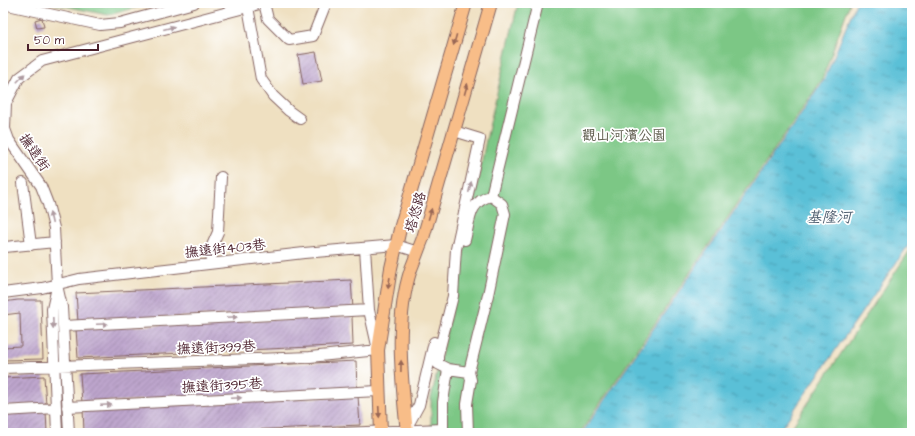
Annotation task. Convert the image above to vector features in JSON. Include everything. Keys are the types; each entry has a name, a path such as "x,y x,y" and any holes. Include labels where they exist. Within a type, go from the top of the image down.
{"main road":[{"name":"塔悠路","path":"380,432 378,350 396,245 466,3"},
{"name":"塔悠路","path":"407,431 401,373 403,311 411,270 418,252 491,3"}],"street":[{"path":"3,4 100,25 120,23 194,3"},
{"path":"264,3 268,19 289,40 313,36 326,3"},
{"name":"撫遠街","path":"68,433 62,303 57,285 54,228 48,204 41,186 9,140 4,129 6,103 19,78 42,61 264,3"},
{"path":"491,196 538,3"},
{"path":"248,7 261,79 274,96 289,111 300,119"},
{"path":"454,131 480,139 456,249 456,266"},
{"path":"211,263 210,250 218,232 221,177"},
{"path":"23,183 31,245"},
{"path":"407,431 419,405 446,293 462,253 473,206 481,198 491,196 502,204 505,214 488,295 469,372 471,380 467,404 468,433"},
{"path":"5,247 55,242"},
{"path":"396,245 418,252"},
{"name":"撫遠街403巷","path":"3,293 57,285 80,279 211,263 396,245"},
{"path":"365,248 369,310 378,350"},
{"path":"452,281 453,296 438,355 438,364 448,369 469,372"},
{"name":"撫遠街","path":"56,433 52,310 57,285"},
{"path":"63,326 369,310"},
{"name":"撫遠街399巷","path":"3,368 310,357 378,350"},
{"path":"341,433 443,431 443,402 448,369"},
{"name":"撫遠街395巷","path":"67,406 378,391"},
{"path":"3,412 56,408"}],"green space":[{"path":"49,3 154,3 108,15"},
{"name":"觀山河濱公園","path":"518,3 850,3 822,80 580,433 431,433 431,398 459,279 486,140"},
{"path":"912,247 912,433 788,433"}],"water":[{"name":"基隆河","path":"856,3 912,3 912,240 778,433 582,433 824,80"}],"building":[{"path":"42,18 44,27 37,28 35,20"},
{"path":"316,52 322,81 303,84 298,55"},
{"path":"351,280 353,309 78,322 76,293"},
{"path":"18,300 41,300 43,359 3,360 3,347 21,346 20,313 3,315 3,302"},
{"path":"352,316 353,345 78,358 76,329"},
{"path":"356,361 357,390 82,403 80,374"},
{"path":"44,376 46,405 3,406 3,378"},
{"path":"358,396 360,425 183,433 84,432 83,408"},
{"path":"46,411 47,433 3,433 3,413"}]}
